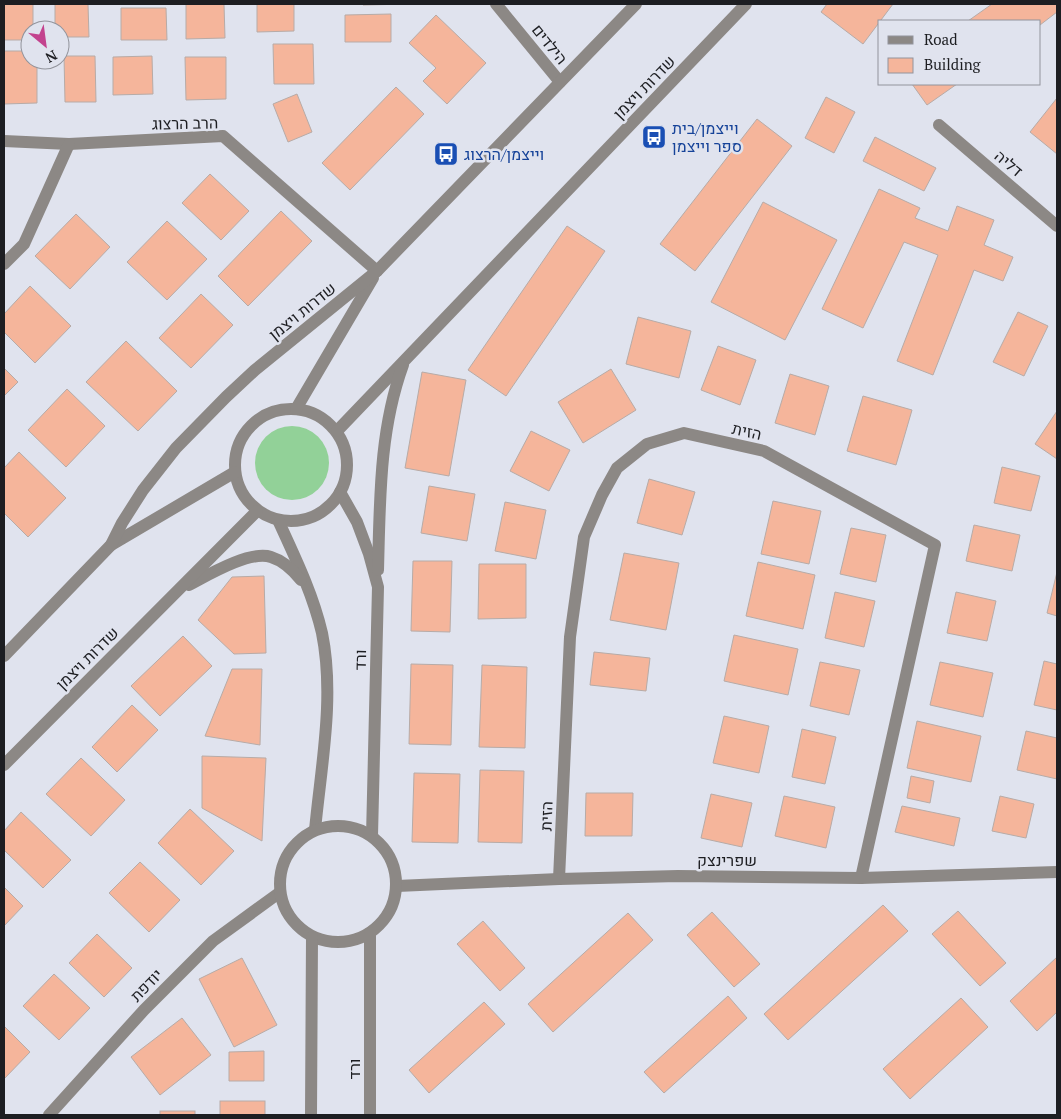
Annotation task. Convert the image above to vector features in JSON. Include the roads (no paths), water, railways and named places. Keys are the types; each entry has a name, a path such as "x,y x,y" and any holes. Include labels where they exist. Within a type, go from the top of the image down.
{"street":[{"name":"הילדים","path":"496,4 560,82"},
{"name":"שדרות ויצמן","path":"4,656 111,545 122,523 143,490 182,442 255,370 376,271 636,4"},
{"name":"שדרות ויצמן","path":"337,432 746,4"},
{"name":"דליה","path":"939,125 1057,226"},
{"name":"הרב הרצוג","path":"4,141 69,144 223,136 376,271"},
{"path":"4,264 24,244 69,144"},
{"path":"296,409 376,271"},
{"path":"378,587 380,482 385,438 396,386 405,361"},
{"path":"296,409 312,412 326,420 337,432 344,446 348,461 346,478 340,492 330,507 314,517 296,522 267,517 257,511 246,500 238,487 235,472 235,456 240,440 250,426 264,415 280,410 296,409"},
{"name":"הזית","path":"559,878 570,638 584,537 602,495 617,468 647,444 684,433 764,451 935,545 861,878"},
{"path":"111,545 235,472"},
{"name":"ורד","path":"340,492 357,522 370,554 378,587 372,836"},
{"name":"שדרות ויצמן","path":"4,765 257,511"},
{"name":"ורד","path":"278,520 309,591 322,633 326,662 327,717 315,830"},
{"path":"178,591 237,561 255,556 270,556 286,564 297,574 309,591"},
{"path":"334,826 354,828 372,836 386,850 394,867 397,886 393,904 384,921 370,933 352,942 331,943 312,937 296,926 285,911 279,893 280,873 286,856 298,840 315,830 334,826"},
{"name":"שפרינצק","path":"397,886 559,878 678,876 861,878 1057,872"},
{"name":"יודפת","path":"49,1115 144,1010 213,941 279,893"},
{"name":"ורד","path":"370,933 370,1115"},
{"path":"311,1115 312,937"}],"place":[{"name":"וייצמן/בית ספר וייצמן","path":"654,137"},
{"name":"וייצמן/הרצוג","path":"446,154"}]}
